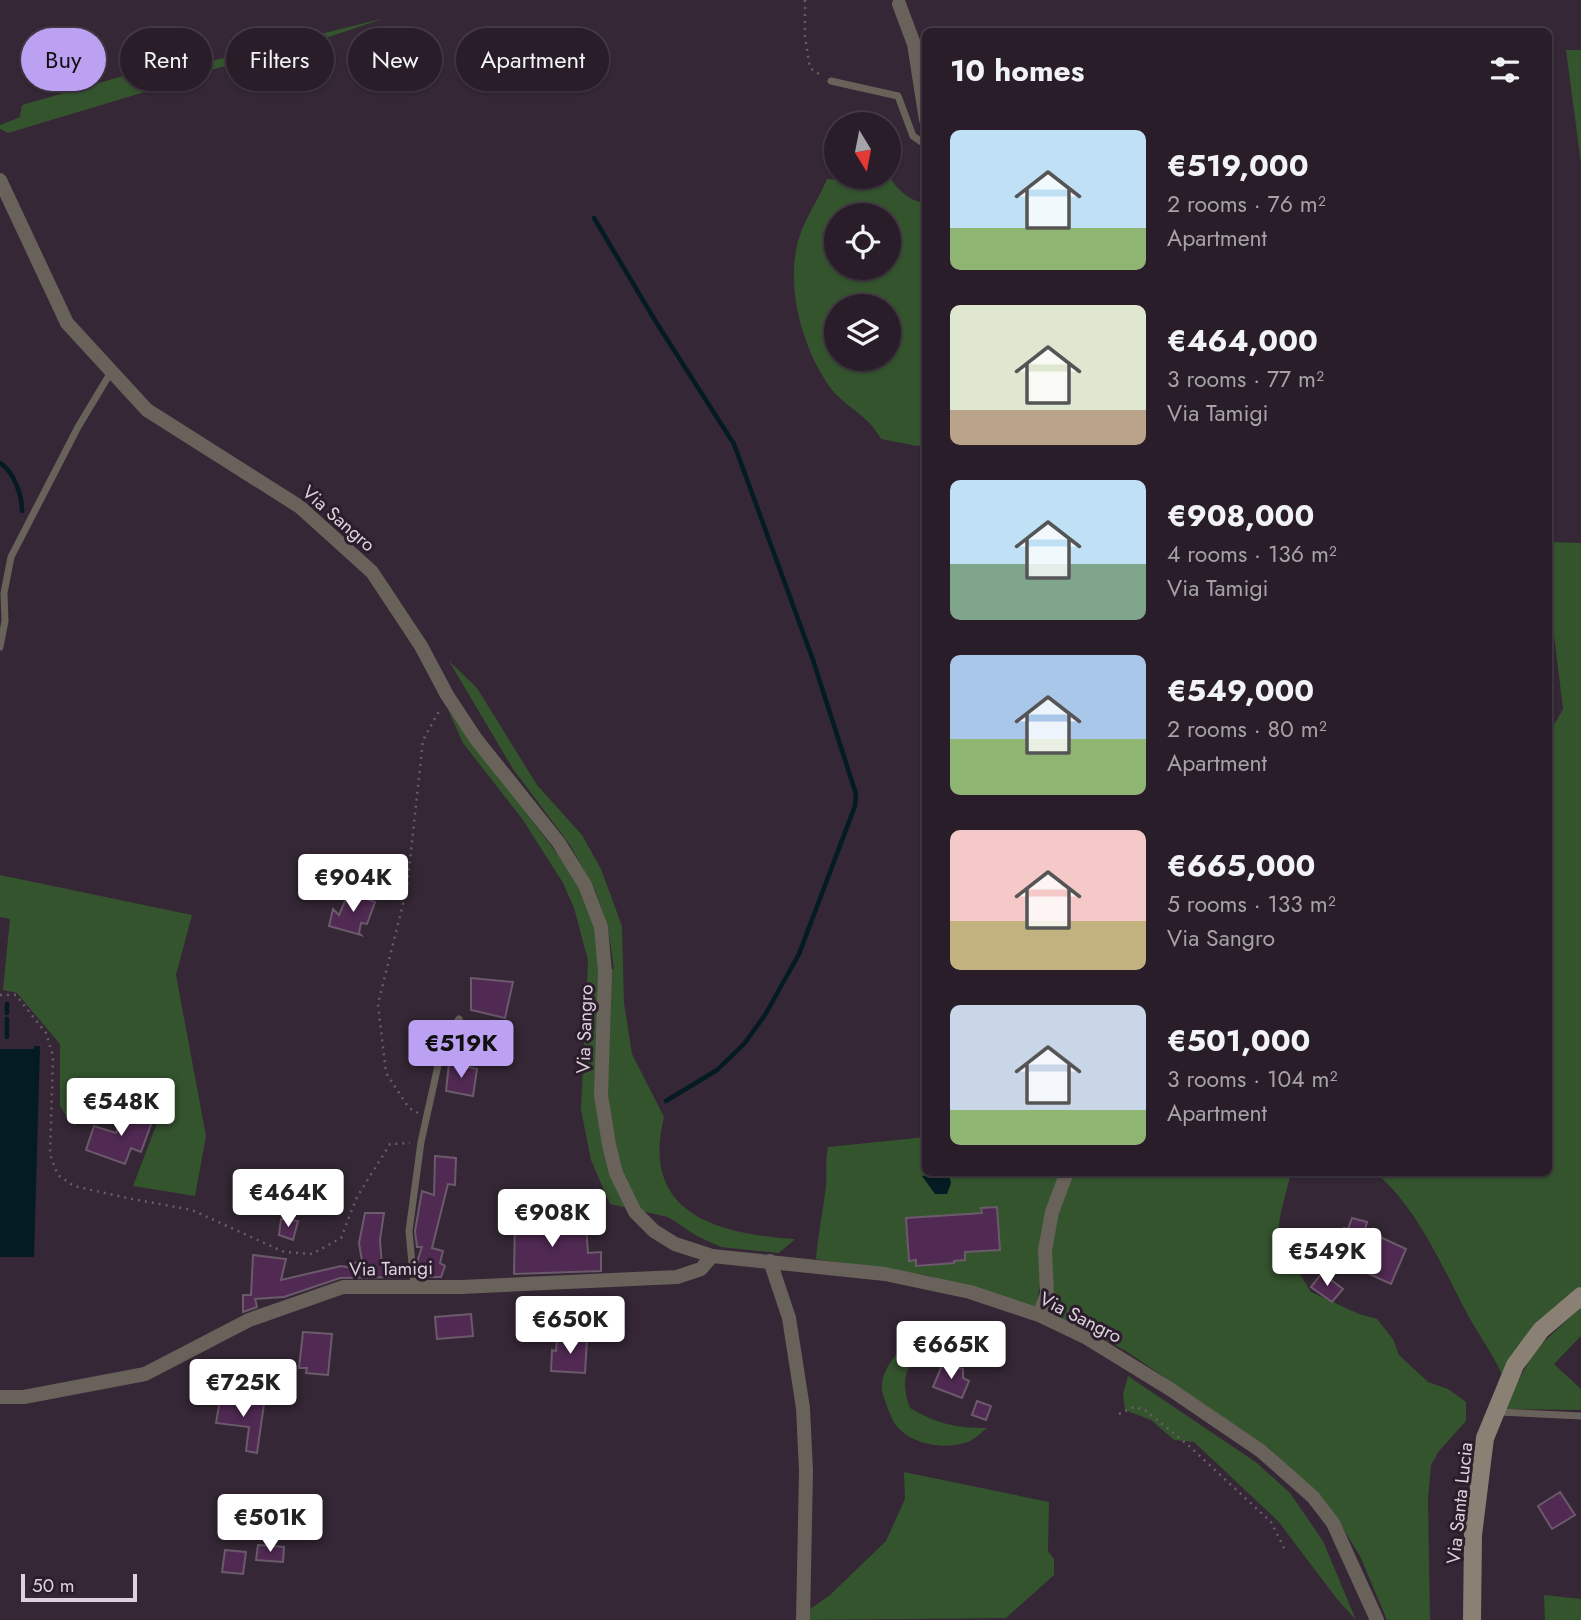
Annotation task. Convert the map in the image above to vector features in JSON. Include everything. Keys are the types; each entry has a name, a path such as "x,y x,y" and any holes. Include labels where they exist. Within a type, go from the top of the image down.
{"street":[{"path":"899,5 914,44 922,95"},
{"name":"Via Sangro","path":"0,180 67,323 147,410 300,507 372,572 421,646 447,695 476,739 559,842 585,885 601,928 605,972 601,1095 616,1173 635,1212 654,1231 675,1244 712,1256 885,1274 973,1293 1039,1315 1087,1338 1170,1389 1261,1451 1313,1497 1333,1523 1377,1620"},
{"path":"1039,1315 1047,1294 1045,1250 1052,1212 1066,1176"},
{"name":"Via Tamigi","path":"0,1397 24,1397 145,1374 249,1320 343,1287 414,1287 677,1277 701,1269 712,1256"},
{"path":"770,1261 789,1318 803,1408 806,1471 803,1620"},
{"name":"Via Santa Lucia","path":"1472,1620 1475,1522 1485,1438 1522,1357 1542,1330 1581,1296"}],"lane":[{"path":"831,81 898,96 913,136 922,142"},
{"path":"0,647 5,621 4,593 11,556 78,427 111,371"},
{"path":"414,1287 409,1231 421,1142 443,1042 459,1019"},
{"path":"1496,1412 1581,1416"}],"path":[{"path":"805,0 805,37 810,68 831,81"},
{"path":"428,1118 409,1108 386,1073 378,1004 407,888 423,740 447,695"},
{"path":"0,995 16,995 46,1033 53,1056 50,1155 58,1175 74,1186 192,1209 284,1252 312,1254 341,1238 357,1197 390,1144 421,1142"},
{"path":"1119,1414 1134,1407 1145,1410 1188,1445 1271,1521 1285,1550"}],"green space":[{"path":"385,18 348,28 348,31 334,35 334,31"},
{"path":"1566,50 1581,50 1581,164"},
{"path":"226,58 226,66 212,70 212,61"},
{"path":"120,77 120,91 148,91 8,133 0,129 0,125 20,117 22,105 71,91 106,91 106,81"},
{"path":"824,185 824,189 899,189 905,195 922,202 922,445 881,439 862,416 836,394 819,369 802,330 794,288 797,246 803,227"},
{"path":"1552,542 1581,543 1581,1286 1503,1377 1417,1222 1405,1204 1379,1176 1552,1176 1552,724 1563,709 1552,619"},
{"path":"449,661 477,688 537,785 582,835 601,869 622,926 624,1003 632,1054 664,1117 660,1150 663,1176 674,1197 691,1212 713,1224 738,1231 795,1239 779,1253 721,1247 697,1236 668,1217 610,1204 591,1160 581,1110 588,960 574,908 563,883 523,820 463,743 448,710 568,868 584,898 596,931 600,970 614,969 608,927 595,890 570,845 513,769"},
{"path":"0,875 192,915 176,975 206,1136 195,1196 133,1186 165,1102 139,1083 69,1120 60,1106 60,1044 17,993 3,990 10,919 0,917"},
{"path":"922,1137 922,1176 1290,1176 1277,1237 1311,1292 1359,1314 1377,1319 1393,1339 1399,1355 1428,1382 1448,1389 1466,1402 1466,1421 1439,1451 1431,1465 1428,1500 1430,1620 1387,1620 1360,1556 1329,1506 1270,1449 1126,1351 1049,1312 1054,1294 1051,1271 1042,1273 1036,1308 926,1275 816,1259 826,1186 828,1147"},
{"path":"1581,1307 1581,1336 1554,1364 1581,1389 1581,1410 1503,1409 1535,1350"},
{"path":"921,1324 933,1333 931,1342 914,1361 905,1378 905,1391 910,1408 947,1424 987,1428 970,1441 940,1446 919,1441 902,1431 891,1416 882,1390 884,1374"},
{"path":"1128,1376 1257,1463 1290,1493 1323,1541 1356,1620 1278,1521 1194,1442 1174,1440 1151,1420 1125,1410 1123,1394"},
{"path":"904,1472 1049,1502 1048,1551 1054,1559 1054,1575 1006,1618 806,1620 806,1612 830,1595 886,1541 905,1499"},
{"path":"1544,1595 1581,1599 1581,1620 1545,1620"}],"water":[{"path":"34,1046 40,1046 34,1257 0,1257 0,1049 34,1049"},
{"path":"922,1176 949,1176 951,1183 947,1194 935,1194"}],"building":[{"path":"349,892 375,902 367,924 361,923 361,935 329,926 333,909 339,915"},
{"path":"471,978 513,982 505,1018 471,1010"},
{"path":"449,1063 477,1069 473,1096 446,1091"},
{"path":"135,1109 154,1116 141,1152 131,1148 125,1164 86,1150 94,1126 116,1133 122,1117 131,1120"},
{"path":"435,1156 456,1158 455,1185 448,1184 432,1248 443,1251 440,1263 445,1266 441,1277 419,1277 418,1259 422,1247 417,1247 415,1231 422,1191 434,1195"},
{"path":"997,1207 1000,1250 965,1252 965,1260 954,1263 916,1266 916,1260 909,1261 906,1218 982,1213 981,1208"},
{"path":"365,1213 384,1213 380,1240 382,1266 399,1270 398,1277 340,1278 284,1297 255,1299 257,1307 243,1312 243,1295 251,1295 253,1255 286,1259 281,1280 341,1266 353,1268 354,1263 362,1261 359,1243"},
{"path":"1352,1218 1367,1222 1365,1230 1406,1249 1391,1284 1367,1273 1373,1261 1336,1253 1338,1247 1333,1246 1337,1231 1348,1229"},
{"path":"281,1219 298,1221 293,1240 279,1235"},
{"path":"515,1219 553,1220 552,1232 586,1226 588,1253 601,1252 601,1271 514,1274"},
{"path":"1322,1273 1343,1289 1332,1302 1311,1287"},
{"path":"471,1314 473,1336 437,1339 435,1317"},
{"path":"303,1332 332,1334 328,1375 306,1373 307,1368 299,1368"},
{"path":"557,1338 587,1340 585,1373 551,1371 552,1350 556,1351"},
{"path":"943,1363 963,1369 963,1378 969,1381 962,1398 933,1387"},
{"path":"220,1399 264,1404 257,1453 246,1451 249,1427 216,1423"},
{"path":"977,1401 991,1406 986,1420 972,1415"},
{"path":"1560,1492 1575,1515 1552,1529 1538,1506"},
{"path":"258,1545 284,1547 283,1562 256,1560"},
{"path":"225,1550 246,1552 243,1574 222,1572"}],"waterway":[{"path":"594,218 734,444 813,660 856,794 855,806 799,954 765,1015 744,1044 717,1070 666,1101"},
{"path":"0,463 16,484 22,511"},
{"path":"7,1004 7,1013"},
{"path":"7,1019 7,1037"}]}
